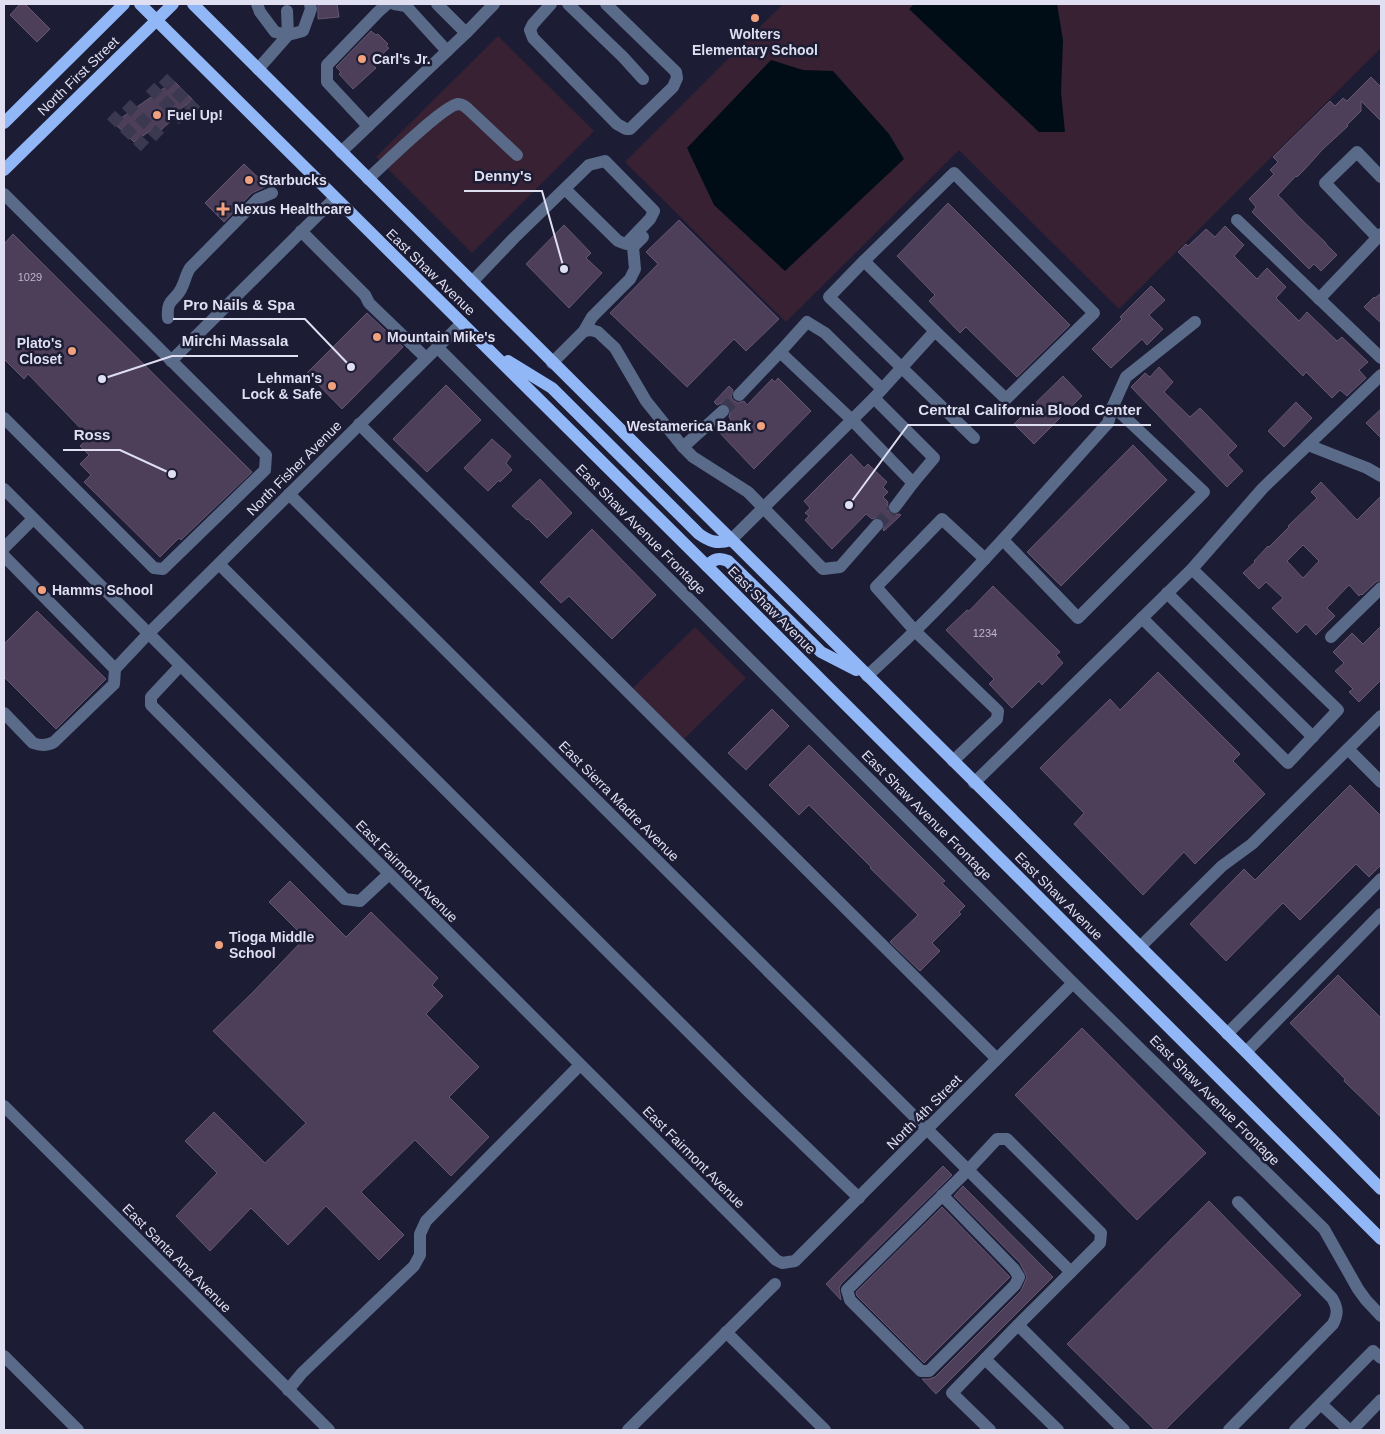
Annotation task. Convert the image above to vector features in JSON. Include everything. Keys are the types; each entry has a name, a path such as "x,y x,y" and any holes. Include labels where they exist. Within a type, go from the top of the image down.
{"main road":[{"name":"North First Street","path":"4,123 124,4"},
{"name":"East Shaw Avenue","path":"140,4 707,566 1381,1240"},
{"name":"North First Street","path":"4,170 172,4"},
{"name":"East Shaw Avenue","path":"193,4 1246,1052 1381,1189"},
{"path":"490,350 552,388 699,534 714,542 720,543 731,540"},
{"path":"707,566 713,560 721,558 728,561 821,652 867,676"}],"street":[{"path":"257,4 260,12 275,32 288,35 302,31 311,9 310,4"},
{"path":"368,126 326,82 327,65 388,4"},
{"path":"394,4 406,6 447,51"},
{"path":"437,4 466,33"},
{"path":"341,152 494,4"},
{"path":"551,4 533,24 530,30 533,38 618,124 626,129 630,129 673,87 677,76 676,72 606,4"},
{"path":"568,4 643,79"},
{"path":"258,69 288,35 287,11"},
{"path":"368,179 426,127 458,104 468,109 517,155"},
{"path":"1319,298 1379,236 1325,183 1357,152 1381,177"},
{"path":"472,282 565,189 590,165 605,161 654,211 652,216 626,244 618,240 565,189"},
{"path":"864,260 1006,399 1094,313 954,173 864,260 830,297 974,438"},
{"path":"168,318 167,310 170,302 182,289 186,274 190,268 258,199 272,192"},
{"path":"4,194 266,454 266,470 163,568 154,568 4,418"},
{"path":"171,361 335,198"},
{"path":"552,363 584,331 592,317 630,279 635,269 633,247 657,223 652,216"},
{"path":"1237,220 1381,358"},
{"path":"301,231 365,295 369,303 426,358"},
{"path":"739,394 807,322 825,332 934,458 895,508"},
{"path":"867,676 916,632 985,560 1108,422 1126,377 1195,322"},
{"name":"North Fisher Avenue","path":"115,669 462,323"},
{"path":"584,331 598,332 615,348 646,401 693,457 748,492 823,568 840,567 878,525"},
{"path":"731,540 852,420 935,331"},
{"name":"East Shaw Avenue Frontage","path":"437,347 1073,982 1324,1229 1358,1289 1381,1315"},
{"path":"780,352 852,420 913,483"},
{"path":"974,783 1192,569 1263,488 1381,375"},
{"path":"1003,540 1078,618 1204,492 1113,406"},
{"path":"683,447 722,411"},
{"path":"359,424 997,1060"},
{"path":"1308,445 1367,468 1381,476"},
{"name":"East Sierra Madre Avenue","path":"289,494 1072,1272"},
{"name":"East Fairmont Avenue","path":"6,496 33,519 776,1260 782,1263 795,1261"},
{"path":"4,548 33,519"},
{"path":"953,761 997,719 998,710 916,632 876,587 942,519 985,560"},
{"path":"4,556 115,669 114,684 54,742 48,745 33,743 4,713"},
{"path":"219,564 749,1092 859,1198"},
{"path":"1142,618 1288,763 1338,710 1192,569"},
{"path":"1331,638 1381,588"},
{"path":"1168,593 1312,737"},
{"path":"180,666 151,697 151,705 345,900 360,901 389,874"},
{"path":"1140,947 1222,866 1252,844 1381,716"},
{"path":"1343,754 1381,782"},
{"path":"1227,1034 1381,879"},
{"path":"1246,1052 1378,922"},
{"name":"North 4th Street","path":"795,1261 1073,982"},
{"path":"288,1390 302,1373 414,1266 420,1255 420,1234 426,1221 580,1065"},
{"name":"East Santa Ana Avenue","path":"4,1106 329,1430"},
{"path":"942,1195 1014,1268 1019,1277 1015,1286 929,1371 921,1372 850,1300 847,1290 942,1195 968,1170 997,1140 1007,1139 1101,1233 1100,1243 952,1393 990,1430"},
{"path":"1229,1430 1333,1324 1337,1316 1337,1306 1332,1298 1238,1202"},
{"path":"628,1430 775,1284"},
{"path":"1018,1325 1124,1430"},
{"path":"726,1332 825,1430"},
{"path":"1295,1430 1373,1351 1381,1358"},
{"path":"4,1356 78,1430"},
{"path":"986,1358 1058,1430"},
{"path":"1352,1430 1381,1400"},
{"path":"1321,1404 1349,1430"}],"shaded area":[{"path":"783,4 1381,4 1381,48 1119,309 959,150 786,322 625,162"},
{"path":"914,4 1057,4 1063,40 1061,92 1065,132 1039,132 909,9"},
{"path":"498,36 594,131 472,253 376,157"},
{"path":"771,60 803,70 833,71 889,134 904,159 785,271 714,205 687,148"},
{"path":"695,627 746,678 683,740 632,689"}],"building":[{"path":"20,4 25,4 50,29 37,42 10,15"},
{"path":"318,4 337,4 339,17 318,19"},
{"name":"Carl's Jr.","path":"371,31 376,35 378,34 388,44 386,46 389,48 375,61 377,62 374,66 376,68 353,89 339,74 341,72 336,67"},
{"path":"1371,77 1381,87 1381,121 1361,101 1361,111 1348,126 1278,195 1337,255 1321,271 1314,264 1309,269 1252,212 1256,207 1249,199 1274,174 1270,170 1278,162 1273,157 1330,101 1335,106 1343,98 1347,101"},
{"name":"Fuel Up!","path":"174,81 193,100 169,117 172,120 161,130 157,126 134,142 114,123"},
{"path":"244,164 267,186 252,193 224,222 205,203"},
{"path":"948,203 1070,325 1017,377 966,327 960,333 929,301 935,295 897,256"},
{"path":"679,220 779,319 746,351 734,339 687,387 610,313 658,264 646,252"},
{"path":"564,225 591,253 586,258 602,273 569,308 526,264"},
{"path":"1225,226 1244,245 1234,256 1257,279 1267,268 1286,287 1276,298 1299,321 1307,312 1337,341 1342,337 1368,362 1359,370 1366,378 1347,396 1340,390 1332,398 1306,372 1303,376 1178,252 1186,244 1188,246 1206,229 1215,237"},
{"path":"13,234 252,472 181,540 179,538 160,557 84,482 91,475 80,464 89,455 80,446 89,437 28,374 24,379 4,359 4,244"},
{"path":"1151,286 1165,300 1149,315 1163,329 1147,345 1142,339 1111,368 1092,349"},
{"path":"1381,293 1381,323 1364,307"},
{"path":"367,313 403,347 342,409 307,373"},
{"path":"1159,367 1173,382 1164,392 1190,417 1200,408 1237,446 1228,455 1243,471 1227,487 1131,387 1145,373 1150,377"},
{"path":"1063,376 1082,396 1034,444 1014,424"},
{"name":"Westamerica Bank","path":"778,378 811,411 754,469 719,432 731,420 729,417 731,410 726,403 717,405 714,402 729,386 733,390 731,397 733,400 738,403 744,401 747,405 772,379 775,382"},
{"path":"446,385 481,420 427,472 393,439"},
{"path":"1296,402 1312,418 1284,447 1268,431"},
{"path":"1381,409 1381,438 1366,423"},
{"path":"492,439 511,456 506,463 512,470 488,491 464,468"},
{"path":"1133,445 1167,480 1061,586 1027,552"},
{"path":"851,454 864,468 868,464 887,482 883,487 888,492 883,497 888,502 888,511 894,515 901,515 884,531 885,523 883,519 878,517 872,519 866,514 832,549 805,520 809,516 805,513 810,508 804,501"},
{"path":"540,479 572,513 547,538 512,506"},
{"path":"1321,482 1357,520 1381,496 1381,580 1359,596 1349,585 1327,608 1335,616 1316,635 1306,624 1297,633 1272,608 1283,598 1266,582 1259,589 1243,573 1317,498 1311,492","holes":["1303,545 1319,561 1303,578 1287,561"]},
{"path":"592,529 656,595 612,639 569,596 561,603 540,582"},
{"path":"993,586 1060,652 1056,655 1063,663 1042,685 1039,681 1012,708 989,684 994,679 946,630 967,610 969,611"},
{"path":"37,611 106,679 56,729 4,677 4,644"},
{"path":"1381,626 1381,680 1359,702 1349,692 1353,689 1335,671 1344,663 1333,652 1352,633 1363,644"},
{"path":"1158,672 1240,754 1233,761 1265,794 1195,864 1184,852 1143,895 1074,824 1084,813 1040,768 1110,699 1120,710"},
{"path":"772,709 789,726 746,770 728,753"},
{"path":"809,745 945,881 942,883 965,906 959,912 961,914 932,943 940,951 920,971 890,942 918,915 809,805 799,815 769,785"},
{"path":"1350,785 1381,816 1381,865 1369,877 1356,864 1300,920 1283,903 1226,961 1190,924 1244,869 1255,880"},
{"path":"290,881 346,937 371,912 438,978 432,985 443,996 426,1014 479,1067 449,1097 489,1137 451,1176 415,1140 361,1192 404,1235 379,1260 326,1206 288,1245 251,1208 210,1251 176,1216 217,1173 185,1141 214,1112 265,1163 306,1123 213,1031 305,938 269,902"},
{"path":"1338,975 1381,1018 1381,1117 1344,1081 1345,1079 1290,1023"},
{"path":"1082,1028 1206,1153 1137,1220 1015,1095"},
{"path":"943,1166 952,1175 841,1284 839,1288 841,1300 826,1284"},
{"path":"963,1186 1053,1277 936,1394 922,1379 935,1377 1021,1291 1027,1277 1020,1263 954,1196"},
{"path":"1209,1201 1301,1295 1165,1430 1155,1430 1067,1344"},
{"path":"942,1207 1010,1277 924,1363 857,1296 856,1292"}],"tunnel":[{"path":"163,78 196,111"},
{"path":"150,87 183,120"},
{"path":"126,104 160,137"},
{"path":"111,115 145,147"},
{"path":"723,411 739,395"},
{"path":"877,525 895,507"}],"place":[{"name":"Wolters Elementary School","path":"755,18"},
{"name":"Carl's Jr.","path":"362,59"},
{"name":"Fuel Up!","path":"157,115"},
{"name":"Starbucks","path":"249,180"},
{"name":"Nexus Healthcare","path":"223,209"},
{"name":"Denny's","path":"564,269"},
{"name":"Mountain Mike's","path":"377,337"},
{"name":"Plato's Closet","path":"72,351"},
{"name":"Pro Nails & Spa","path":"351,367"},
{"name":"Mirchi Massala","path":"102,379"},
{"name":"Lehman's Lock & Safe","path":"332,386"},
{"name":"Westamerica Bank","path":"761,426"},
{"name":"Ross","path":"172,474"},
{"name":"Central California Blood Center","path":"849,505"},
{"name":"Hamms School","path":"42,590"},
{"name":"Tioga Middle School","path":"219,945"}]}
